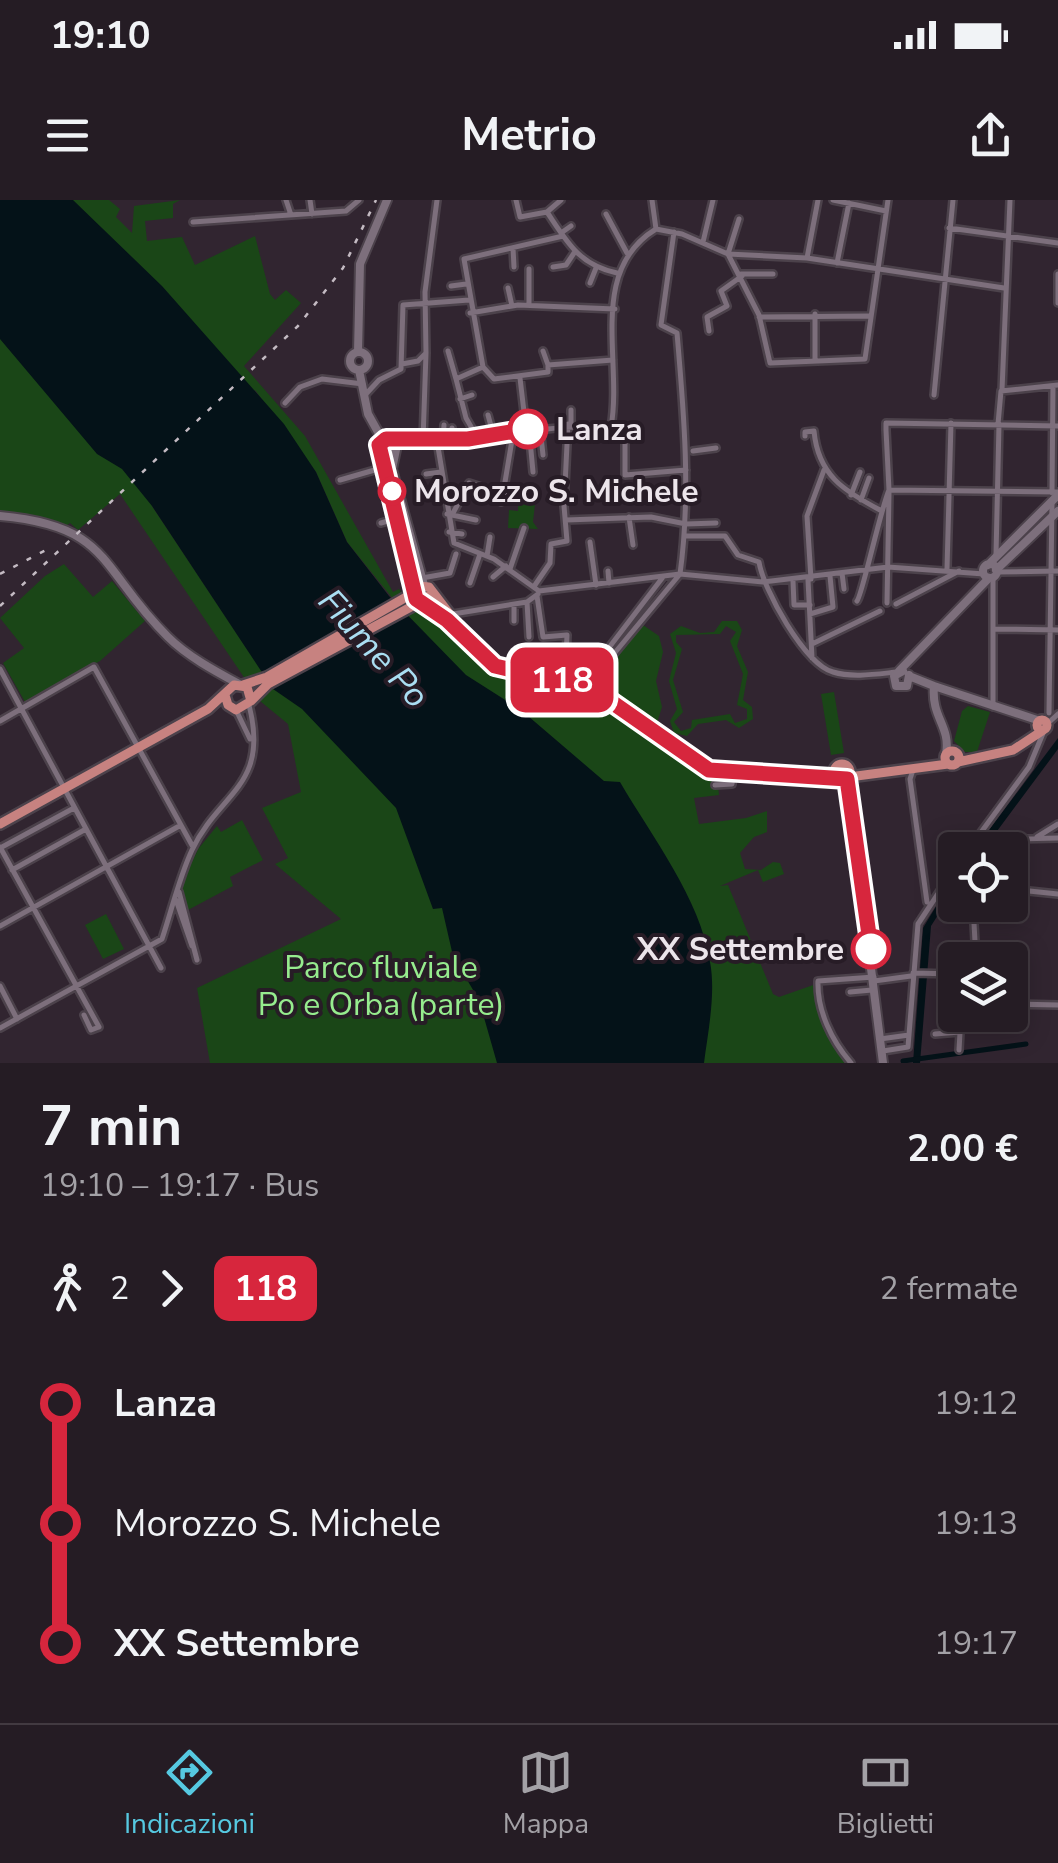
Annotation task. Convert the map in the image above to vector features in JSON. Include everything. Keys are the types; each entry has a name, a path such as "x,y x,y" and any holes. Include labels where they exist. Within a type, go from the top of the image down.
{"main road":[{"path":"387,200 360,264 358,352 350,363 360,370 365,402 392,446 392,470 419,594"},
{"path":"381,455 392,446"},
{"path":"392,446 378,448 419,594 495,666 567,680 593,678 606,696 698,764 732,774 867,774 915,768 949,756 970,758 1013,750 1047,725"},
{"path":"1047,725 946,691 933,691 903,675 980,589 996,555 1055,495"},
{"path":"990,571 1055,514"},
{"path":"0,516 56,524 81,536 169,638 221,674 244,684 252,700"},
{"path":"0,824 208,708 226,692 419,594"},
{"path":"208,708 234,710 419,594"},
{"path":"221,674 234,710"},
{"path":"933,691 949,756"},
{"path":"843,774 884,1063"}],"street":[{"path":"286,200 291,215"},
{"path":"310,200 312,214"},
{"path":"193,222 350,210 359,200"},
{"path":"423,440 424,322 437,200"},
{"path":"516,200 520,217 548,212 561,200"},
{"path":"652,200 656,229"},
{"path":"703,242 712,200"},
{"path":"806,258 818,200"},
{"path":"833,200 886,210"},
{"path":"728,254 742,275 759,317 770,363 865,359 888,200"},
{"path":"934,395 953,200"},
{"path":"996,555 1005,235 1010,200"},
{"path":"837,263 849,203"},
{"path":"548,212 574,252 615,276"},
{"path":"606,214 628,252"},
{"path":"728,254 739,219"},
{"path":"571,226 562,234 464,258 470,314 483,367 494,379 510,379 565,363 613,360"},
{"path":"949,228 1058,243"},
{"path":"612,427 617,394 613,360 615,276 628,252 656,229 703,242 728,254 806,258 944,282 1004,288"},
{"path":"593,678 680,574 686,524 686,470 680,368 677,334 661,324 674,232"},
{"path":"512,248 514,267"},
{"path":"553,267 566,265 574,252"},
{"path":"529,268 529,306"},
{"path":"590,284 598,269"},
{"path":"709,332 706,317 727,306 720,291 742,275 773,274"},
{"path":"1058,274 1058,303"},
{"path":"452,286 466,284"},
{"path":"508,288 512,306"},
{"path":"365,402 369,390 393,370 399,371 403,306 469,300"},
{"path":"470,314 512,306 615,310"},
{"path":"803,314 803,324"},
{"path":"815,314 815,360"},
{"path":"759,317 869,316"},
{"path":"448,350 460,400 477,438"},
{"path":"543,351 547,369"},
{"path":"400,363 418,361 426,353"},
{"path":"456,379 483,367"},
{"path":"520,378 532,472"},
{"path":"285,403 300,387 322,379 361,382 369,390"},
{"path":"981,832 1030,767 1047,725 1054,630 1055,386 1002,390"},
{"path":"460,400 472,394"},
{"path":"453,614 527,602 537,591 550,563 551,544 567,542 571,410"},
{"path":"488,415 494,437"},
{"path":"858,601 865,590 866,568 889,490 886,423 1056,425"},
{"path":"947,569 951,423"},
{"path":"392,446 423,440 494,437 570,424 612,427 624,429 625,474 686,470"},
{"path":"419,594 450,574 458,550 450,532 441,472 444,425"},
{"path":"540,427 543,454"},
{"path":"452,428 452,440"},
{"path":"805,436 805,432 814,431 824,470 851,495 884,506"},
{"path":"501,502 514,433"},
{"path":"693,451 716,448"},
{"path":"340,480 386,467"},
{"path":"812,661 807,516 824,470"},
{"path":"426,474 441,472"},
{"path":"851,495 860,472"},
{"path":"861,500 868,478"},
{"path":"450,514 470,483 517,498"},
{"path":"662,488 686,492"},
{"path":"889,490 998,490 1055,495"},
{"path":"884,506 887,603"},
{"path":"450,514 476,520"},
{"path":"566,520 629,517 668,518 686,524 716,523"},
{"path":"629,517 633,545"},
{"path":"381,523 398,518"},
{"path":"697,523 697,536"},
{"path":"493,576 508,568 524,528"},
{"path":"450,532 462,534"},
{"path":"685,536 725,536 738,555 759,562 763,582 812,661 838,674 903,675"},
{"path":"470,583 490,538"},
{"path":"590,542 596,585"},
{"path":"458,550 483,554 537,591 543,637 567,635 567,680"},
{"path":"537,591 680,574 763,582 888,567 1054,571"},
{"path":"964,570 977,577 980,589"},
{"path":"896,604 964,570"},
{"path":"608,571 609,583"},
{"path":"990,571 993,707"},
{"path":"842,574 844,589"},
{"path":"593,678 665,575"},
{"path":"810,614 833,606 830,576"},
{"path":"793,581 794,605 810,605"},
{"path":"527,602 529,637"},
{"path":"514,604 514,621"},
{"path":"812,644 880,611"},
{"path":"994,629 1054,630"},
{"path":"0,721 94,667 193,848"},
{"path":"0,669 160,968"},
{"path":"0,1028 162,939 193,848 245,782 252,745 252,700"},
{"path":"234,710 252,745"},
{"path":"915,768 910,779 927,904"},
{"path":"716,785 732,784 732,774"},
{"path":"74,808 0,848 99,1026 91,1030 84,1015"},
{"path":"1035,838 1058,824"},
{"path":"0,926 181,826"},
{"path":"12,870 86,829"},
{"path":"1028,839 1058,838"},
{"path":"175,897 196,957 187,910 177,889"},
{"path":"882,1051 908,1048 918,924 938,890"},
{"path":"1028,892 1058,894"},
{"path":"850,992 913,974 938,973"},
{"path":"851,1063 840,1051 817,1002 818,981 874,983"},
{"path":"0,986 17,1019"},
{"path":"1028,1005 1058,1006"},
{"path":"935,1034 960,1032 959,1050"},
{"path":"880,1039 909,1035"}],"green space":[{"name":"Parco fluviale Po e Orba (parte)","path":"0,200 109,200 120,209 116,217 132,233 134,206 180,200 173,204 173,218 145,221 147,241 182,237 195,265 255,236 270,294 275,300 286,290 301,303 244,366 305,436 393,592 399,589 414,610 446,632 452,627 494,669 585,690 697,771 717,776 719,795 694,798 699,824 767,811 767,832 754,837 740,853 745,869 761,870 773,862 780,863 784,874 763,882 758,870 720,886 728,885 773,994 779,997 819,983 816,1002 849,1063 210,1063 197,988 341,919 275,864 288,858 262,808 301,792 288,724 260,701 120,494 78,530 70,523 65,527 0,515","holes":["255,390 316,472 347,542 406,615 249,652 152,506"]},
{"path":"519,490 536,495 533,522 538,529 508,528 509,510 518,511"},
{"path":"64,564 93,597 112,581 145,621 100,661 25,702 3,663 24,648 0,618 45,576"},
{"path":"722,621 737,621 742,630 737,646 748,672 743,700 752,707 753,719 739,728 726,720 698,724 687,736 674,733 670,721 677,709 669,681 676,653 670,634 681,626 700,633 714,632","holes":["726,626 736,632 730,641 743,674 737,705 747,709 747,719 735,723 730,714 692,720 691,728 681,731 674,722 683,712 673,680 682,649 676,635 720,634"]},
{"path":"643,625 659,636 663,652 656,681 662,707 656,726 605,689 611,663"},
{"path":"834,692 844,753 831,755 821,694"},
{"path":"968,706 990,712 977,752 965,752 954,741 962,711"},
{"path":"242,820 263,860 230,877 233,886 188,910 180,888 198,849 217,826 221,832"},
{"path":"106,914 124,949 103,959 85,925"}],"water":[{"name":"Fiume Po","path":"0,200 73,200 162,286 284,424 316,472 347,542 389,596 466,675 521,710 604,781 620,782 686,891 705,938 712,986 704,1063 497,1063 479,1000 453,956 442,908 433,909 396,808 302,709 273,689 152,506 122,469 97,454 0,339"},
{"path":"1058,738 1058,749 996,832 988,832"},
{"path":"938,903 938,915 931,926 920,1063 913,1063 923,928"}],"waterway":[{"path":"903,1061 1026,1044"}],"railway":[{"path":"0,606 298,326 343,268 376,200"},
{"path":"0,574 48,549"}],"bus line":[{"name":"118","path":"528,429 468,439 386,439 379,445 416,599 447,620 495,666 585,685 709,770 847,779 871,949"}],"place":[{"name":"Lanza","path":"528,429"},
{"name":"Morozzo S. Michele","path":"392,491"},
{"name":"XX Settembre","path":"871,949"}]}
